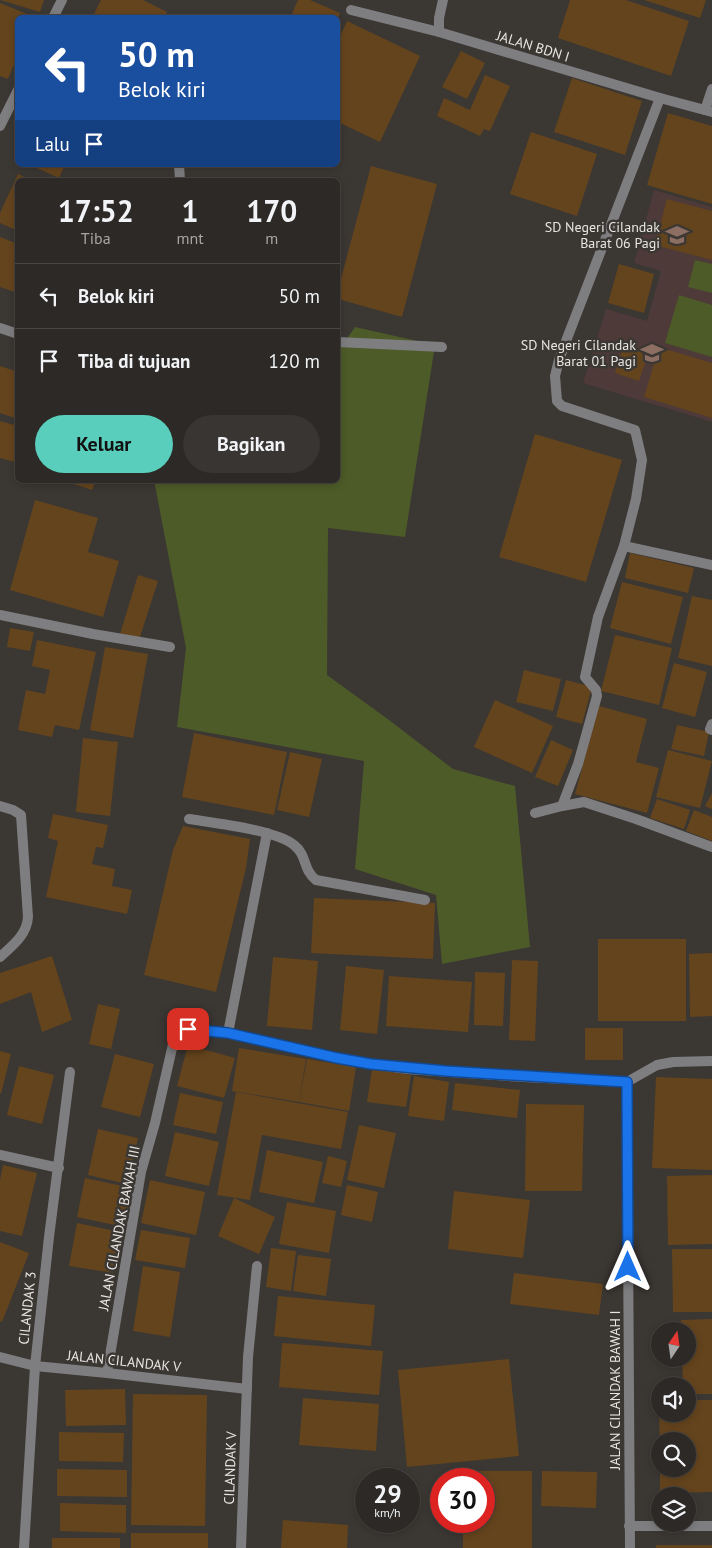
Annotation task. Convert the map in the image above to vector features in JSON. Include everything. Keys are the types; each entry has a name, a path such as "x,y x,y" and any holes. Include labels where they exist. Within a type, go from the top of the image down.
{"street":[{"path":"54,15 62,0"},
{"path":"439,32 439,18 443,0"},
{"name":"JALAN BDN I","path":"352,10 439,32 708,111 712,89"},
{"path":"0,126 15,96"},
{"path":"562,806 578,764 597,696 596,690 585,676 598,617 624,546 636,500 642,460 635,430 562,406 557,401 555,376 558,360 660,98"},
{"path":"0,328 15,333"},
{"path":"340,342 442,346"},
{"path":"624,546 712,564"},
{"path":"0,615 170,647"},
{"path":"712,724 710,729 712,730"},
{"path":"535,813 584,802 636,818 712,847"},
{"path":"0,806 21,815 28,918 24,932 0,958"},
{"path":"189,819 267,833 286,839 297,847 303,855 309,875 316,880 425,900"},
{"path":"228,1033 267,833"},
{"name":"JALAN CILANDAK BAWAH III","path":"106,1373 141,1172 155,1123 173,1044 181,1033 188,1029 228,1033 337,1058 380,1065 514,1076 627,1082"},
{"path":"627,1082 656,1066 673,1062 712,1061"},
{"name":"CILANDAK 3","path":"24,1548 35,1366 70,1072"},
{"name":"JALAN CILANDAK BAWAH I","path":"627,1082 630,1548"},
{"path":"0,1155 58,1168"},
{"name":"CILANDAK V","path":"241,1548 247,1389 257,1266"},
{"name":"JALAN CILANDAK V","path":"0,1357 35,1366 247,1389"},
{"path":"629,1526 712,1526"}],"shaded area":[{"name":"SD Negeri Cilandak Barat 01 Pagi","path":"654,190 712,207 712,422 583,383 606,309 647,321 661,271 634,263"}],"green space":[{"path":"695,260 712,264 712,293 688,287"},
{"path":"679,295 712,305 712,357 665,343"},
{"path":"355,327 435,345 405,537 328,528 327,675 453,769 515,786 530,947 442,964 436,895 355,869 364,761 177,727 186,648 155,483 340,483 340,342 344,343"}],"building":[{"path":"0,0 44,0 40,12"},
{"path":"101,0 143,0 167,12 166,15 94,15"},
{"path":"298,0 310,0 340,13 339,15 291,15"},
{"path":"570,0 626,0 689,21 671,76 558,38"},
{"path":"644,0 706,0 700,18"},
{"path":"0,3 30,15 15,15 15,62 8,79 0,76"},
{"path":"347,21 420,56 380,142 340,123 340,37"},
{"path":"461,51 485,63 467,99 442,87"},
{"path":"485,75 510,86 490,131 484,129 480,136 437,116 444,98 470,110"},
{"path":"572,78 642,101 625,155 554,132"},
{"path":"668,113 712,126 712,204 647,185"},
{"path":"531,132 597,154 577,216 510,194"},
{"path":"371,166 437,184 402,317 340,300 340,282"},
{"path":"34,167 64,167 59,178"},
{"path":"18,174 27,178 16,178"},
{"path":"15,180 15,230 0,223 0,213"},
{"path":"667,199 712,211 712,260 655,245"},
{"path":"0,237 15,243 15,292 0,287"},
{"path":"619,264 654,274 644,313 608,303"},
{"path":"624,343 649,351 639,381 615,373"},
{"path":"659,347 712,363 712,418 644,397"},
{"path":"0,366 15,371 15,418 0,413"},
{"path":"0,421 15,425 15,462 0,458"},
{"path":"535,434 622,460 586,582 499,557"},
{"path":"71,483 95,483 92,490"},
{"path":"35,500 98,518 88,552 119,561 103,617 10,590"},
{"path":"630,553 694,568 688,593 625,578"},
{"path":"138,575 158,581 139,640 120,634"},
{"path":"622,582 683,597 671,644 610,628"},
{"path":"692,596 712,600 712,666 678,658"},
{"path":"10,628 34,632 30,651 7,647"},
{"path":"615,635 672,648 659,705 601,691"},
{"path":"37,640 96,652 79,730 55,725 52,737 18,730 26,690 45,694 50,670 32,666"},
{"path":"105,647 148,654 133,738 90,730"},
{"path":"674,663 707,672 695,717 662,708"},
{"path":"524,670 561,679 553,711 516,702"},
{"path":"566,680 592,687 582,724 556,717"},
{"path":"495,700 553,726 532,773 474,747"},
{"path":"599,706 647,719 636,762 659,768 647,813 575,794"},
{"path":"677,725 709,732 704,756 671,749"},
{"path":"194,733 287,752 274,815 182,797"},
{"path":"83,738 118,742 110,816 76,812"},
{"path":"551,740 573,750 558,786 535,777"},
{"path":"668,750 712,761 700,808 656,797"},
{"path":"290,752 322,759 309,817 277,810"},
{"path":"712,793 712,809 705,806"},
{"path":"657,799 690,810 684,829 650,818"},
{"path":"694,810 712,817 712,841 686,831"},
{"path":"53,814 108,825 103,848 96,847 92,864 115,869 112,886 132,890 127,914 46,897 58,841 48,838"},
{"path":"183,826 250,839 246,868 216,992 144,975 173,850"},
{"path":"314,898 435,903 433,959 311,953"},
{"path":"598,939 686,939 686,1021 598,1021"},
{"path":"712,953 712,1016 690,1017 689,954"},
{"path":"52,956 72,1020 42,1032 31,992 0,1004 0,973"},
{"path":"273,957 318,961 312,1030 267,1026"},
{"path":"512,960 538,961 535,1041 509,1040"},
{"path":"346,966 384,970 377,1034 340,1030"},
{"path":"475,972 505,973 503,1026 474,1025"},
{"path":"389,976 472,982 468,1032 386,1026"},
{"path":"98,1004 120,1009 111,1049 89,1044"},
{"path":"585,1028 623,1028 623,1060 585,1060"},
{"path":"188,1045 235,1058 224,1098 177,1086"},
{"path":"239,1048 306,1059 299,1102 232,1091"},
{"path":"0,1051 11,1054 1,1094 0,1093"},
{"path":"115,1054 154,1064 140,1117 101,1107"},
{"path":"307,1059 356,1067 349,1111 299,1102"},
{"path":"19,1066 54,1075 42,1124 7,1115"},
{"path":"372,1069 411,1075 406,1107 367,1102"},
{"path":"414,1076 449,1082 444,1121 408,1116"},
{"path":"656,1077 712,1079 712,1170 652,1168"},
{"path":"455,1083 520,1090 517,1118 452,1110"},
{"path":"236,1092 348,1112 341,1149 262,1135 250,1200 217,1195"},
{"path":"180,1093 223,1102 216,1134 173,1125"},
{"path":"526,1104 584,1105 582,1191 525,1191"},
{"path":"359,1125 396,1133 384,1188 347,1180"},
{"path":"98,1129 138,1138 127,1184 88,1175"},
{"path":"175,1132 219,1142 209,1186 165,1176"},
{"path":"267,1150 323,1162 314,1203 259,1192"},
{"path":"328,1156 347,1161 341,1187 322,1183"},
{"path":"3,1165 37,1173 22,1236 0,1231 0,1180"},
{"path":"712,1175 712,1244 668,1245 667,1176"},
{"path":"85,1178 132,1188 124,1227 77,1217"},
{"path":"150,1180 205,1192 196,1235 141,1223"},
{"path":"347,1185 378,1192 372,1222 341,1215"},
{"path":"454,1191 530,1200 523,1258 448,1249"},
{"path":"234,1198 275,1217 259,1254 218,1236"},
{"path":"287,1202 336,1211 329,1253 279,1244"},
{"path":"77,1223 120,1232 113,1273 69,1266"},
{"path":"141,1230 190,1238 185,1268 135,1260"},
{"path":"0,1242 29,1253 2,1322 0,1321"},
{"path":"271,1248 296,1251 291,1291 266,1287"},
{"path":"672,1249 712,1249 712,1312 673,1312"},
{"path":"298,1255 331,1259 326,1296 293,1291"},
{"path":"143,1266 180,1272 170,1337 133,1331"},
{"path":"514,1273 603,1284 599,1315 510,1304"},
{"path":"278,1296 375,1305 371,1346 274,1336"},
{"path":"712,1319 712,1394 696,1394 696,1377 683,1377 682,1368 696,1368 696,1322 681,1322 681,1320"},
{"path":"282,1343 383,1351 379,1395 279,1387"},
{"path":"509,1359 519,1456 407,1467 398,1370"},
{"path":"125,1389 126,1425 66,1426 65,1390"},
{"path":"133,1394 207,1395 205,1526 131,1525"},
{"path":"303,1398 379,1404 376,1451 299,1445"},
{"path":"696,1400 712,1400 712,1492 696,1492 696,1487 660,1487 660,1477 696,1477 696,1432 660,1432 659,1422 696,1422"},
{"path":"59,1432 124,1433 123,1462 59,1461"},
{"path":"57,1469 127,1470 127,1497 57,1496"},
{"path":"495,1471 532,1471 532,1548 463,1548 463,1533 495,1533"},
{"path":"542,1471 597,1472 596,1508 541,1506"},
{"path":"60,1503 126,1505 126,1533 60,1531"},
{"path":"283,1520 348,1525 347,1548 281,1548"},
{"path":"131,1533 208,1533 208,1548 131,1548"},
{"path":"52,1538 120,1538 120,1548 52,1548"},
{"path":"656,1545 712,1545 712,1548 656,1548"}],"place":[{"name":"SD Negeri Cilandak Barat 06 Pagi","path":"677,235"},
{"name":"SD Negeri Cilandak Barat 01 Pagi","path":"652,353"}],"route":[{"path":"188,1029 228,1033 371,1064 446,1071 627,1082 628,1267"}]}
